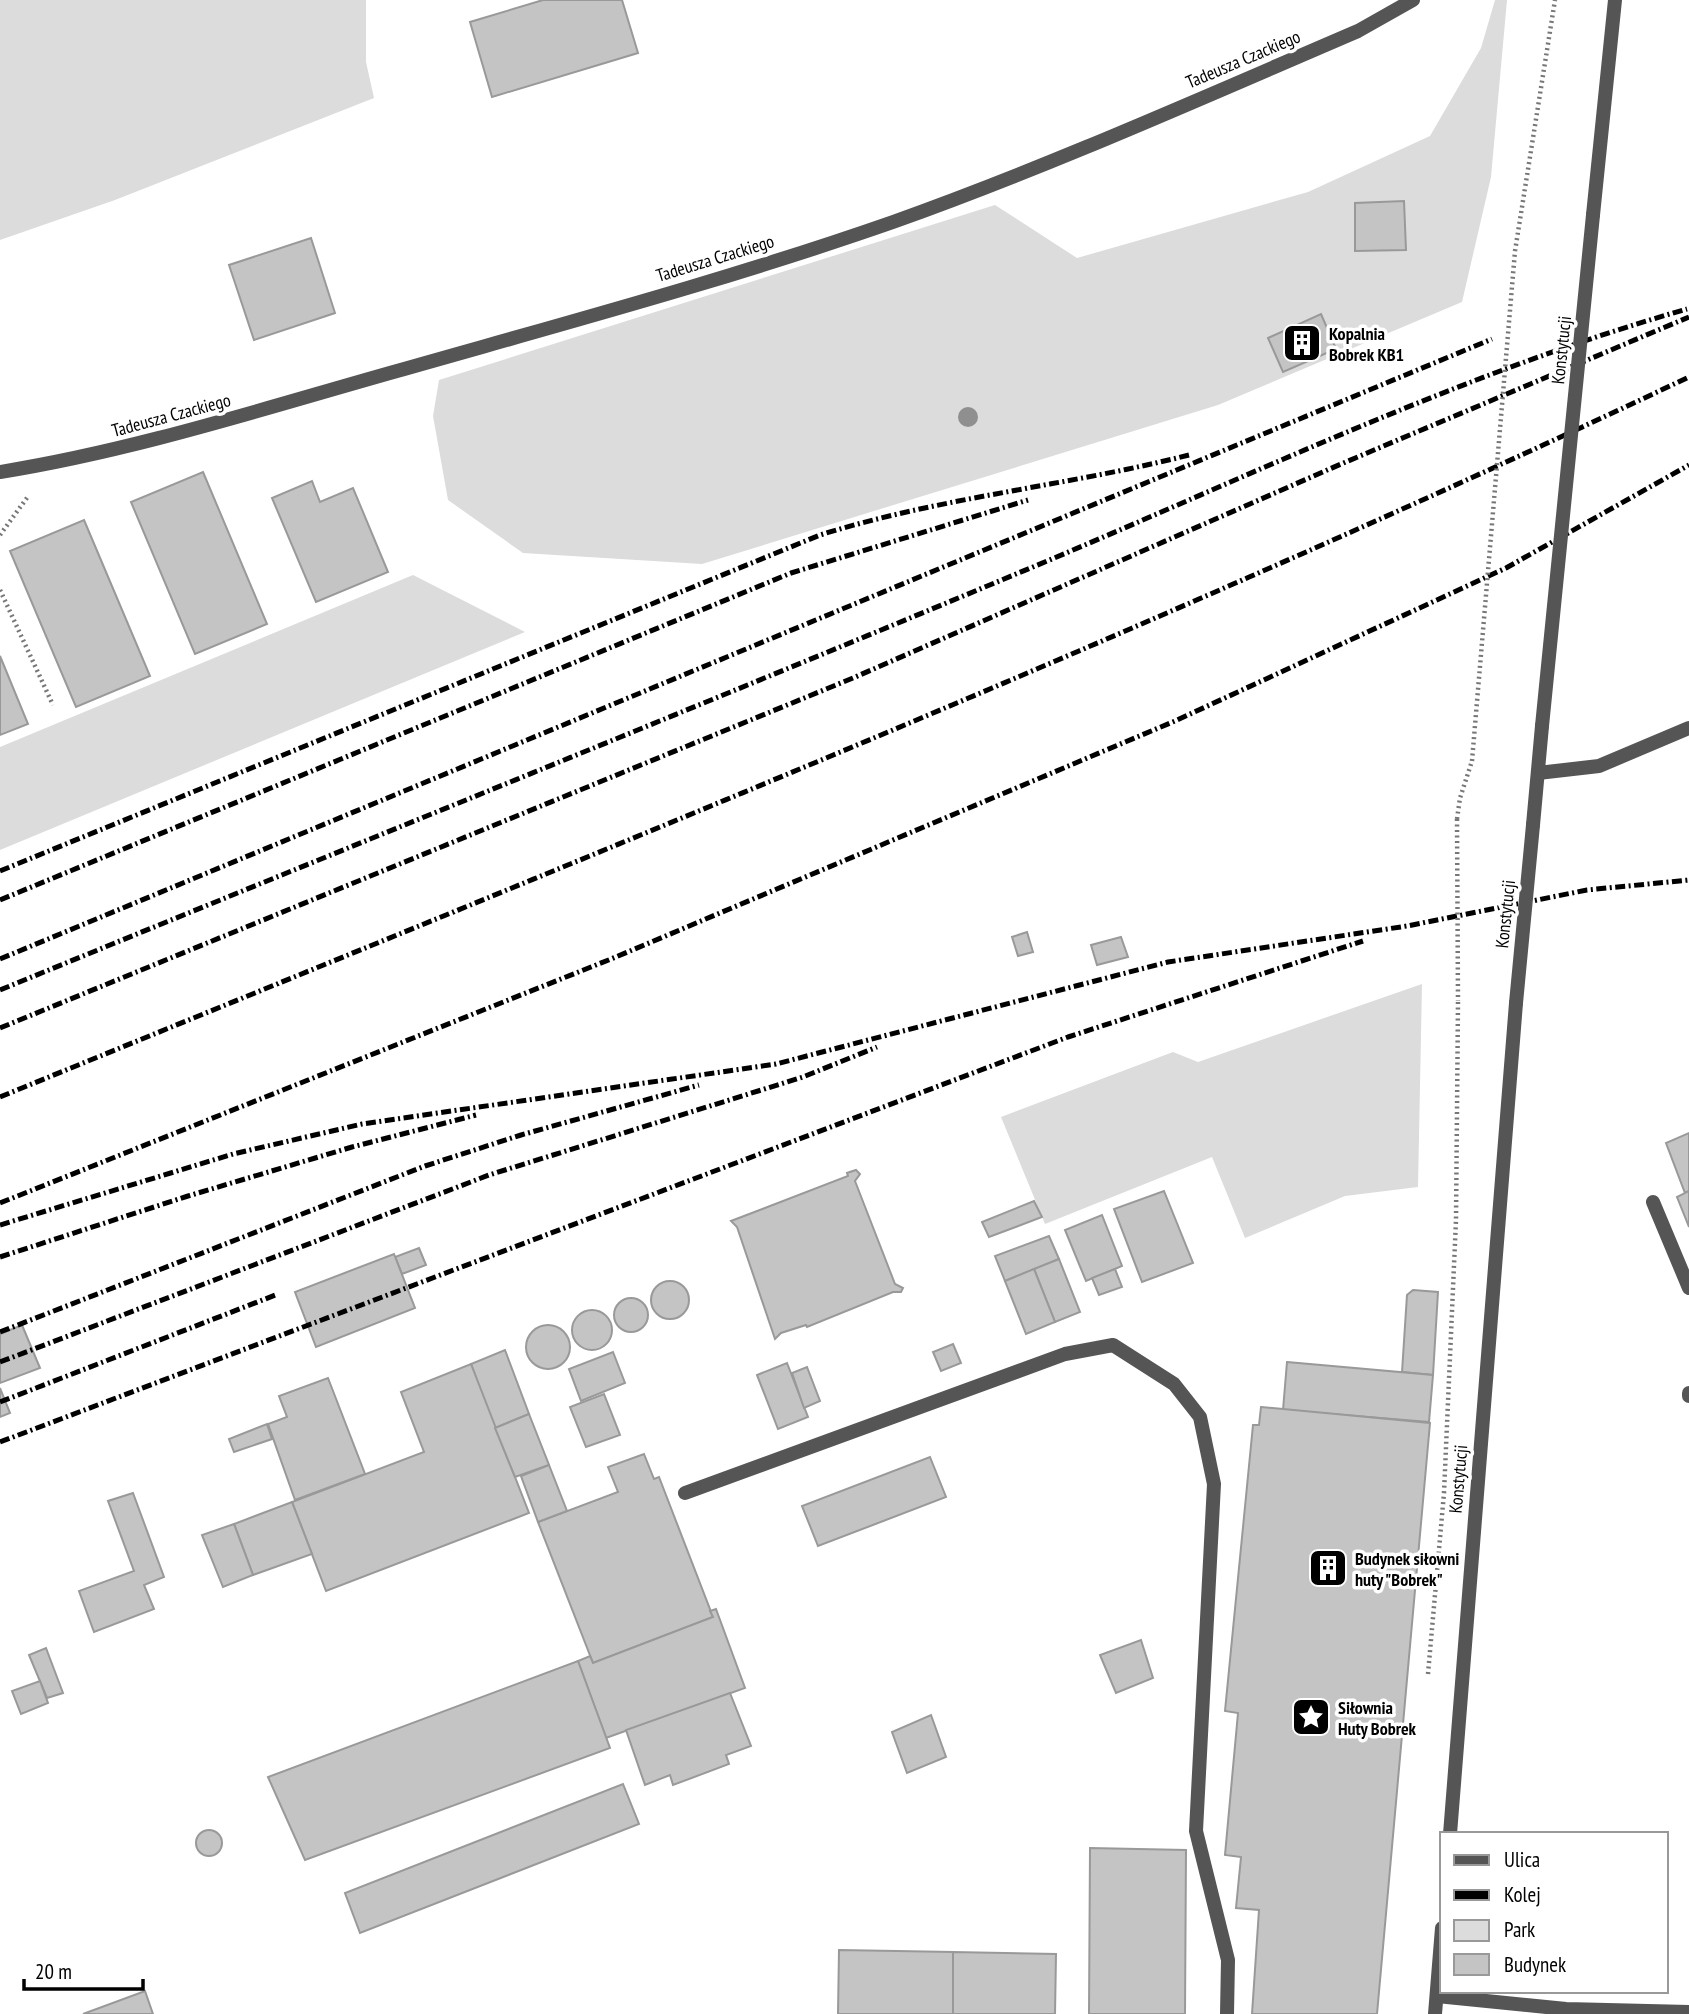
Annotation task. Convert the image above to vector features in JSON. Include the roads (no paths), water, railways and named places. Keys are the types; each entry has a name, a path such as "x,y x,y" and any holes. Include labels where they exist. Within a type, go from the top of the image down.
{"street":[{"name":"Tadeusza Czackiego","path":"0,472 182,433 557,326 892,222 989,186 1358,32 1413,0"},
{"name":"Konstytucji","path":"1450,1832 1516,1003 1615,0"},
{"path":"1538,773 1575,771 1599,766 1689,728"},
{"path":"1653,1202 1689,1288"},
{"path":"685,1493 1065,1354 1113,1345 1174,1384 1200,1417 1214,1484 1196,1831 1228,1960 1227,2014"},
{"path":"1435,2014 1440,1955"},
{"path":"1437,1996 1566,2009 1689,2012"}],"railway":[{"path":"0,990 889,627 1431,398 1516,365 1687,309"},
{"path":"0,1028 853,678 1341,464 1689,317"},
{"path":"0,959 1492,339"},
{"path":"0,1097 638,836 1061,659 1481,474 1689,377"},
{"path":"0,871 820,535 958,501 1189,455"},
{"path":"0,1203 611,959 1175,721 1506,568 1689,465"},
{"path":"0,900 791,573 1028,500"},
{"path":"0,1225 233,1154 362,1124 776,1064 1168,962 1407,926 1587,890 1689,880"},
{"path":"0,1442 1068,1037 1363,941"},
{"path":"0,1362 489,1175 803,1077 877,1047"},
{"path":"0,1332 425,1166 521,1135 699,1085"},
{"path":"0,1257 188,1196 352,1147 476,1115"},
{"path":"0,1402 278,1294"}],"place":[{"name":"Kopalnia Bobrek KB1","path":"1302,343"},
{"name":"Budynek siłowni huty \"Bobrek\"","path":"1328,1568"},
{"name":"Siłownia Huty Bobrek","path":"1311,1717"}]}
